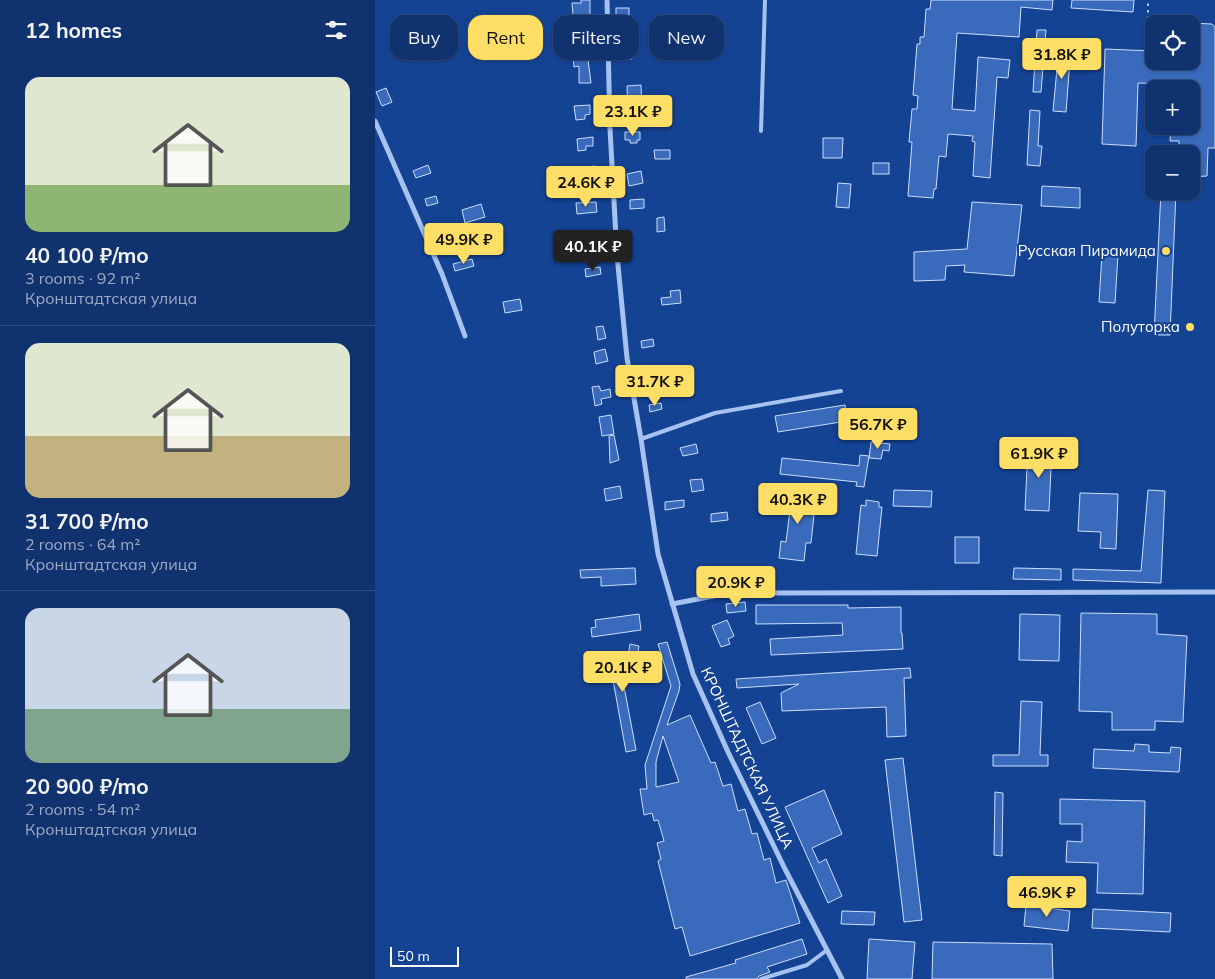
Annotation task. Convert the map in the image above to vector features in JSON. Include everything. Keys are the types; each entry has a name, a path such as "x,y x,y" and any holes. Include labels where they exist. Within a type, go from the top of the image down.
{"street":[{"name":"КРОНШТАДТСКАЯ УЛИЦА","path":"607,0 609,129 617,255 627,358 658,554 693,674 785,870 842,979"},
{"path":"375,121 442,274 465,336"},
{"path":"673,604 729,593 1215,592"}],"lane":[{"path":"761,131 765,0"},
{"path":"641,439 715,412 841,391"},
{"path":"761,979 807,965 827,950"}],"path":[{"path":"1148,0 1148,15"}],"building":[{"path":"581,0 590,0 590,15 573,15 572,3 581,3"},
{"path":"931,0 1053,0 1052,10 1021,7 1019,37 957,33 952,109 975,111 978,57 1010,60 1008,78 997,77 990,178 973,176 975,142 972,141 973,136 948,134 946,157 939,156 936,189 934,189 933,198 908,196 912,142 909,142 912,109 917,109 918,96 913,95 917,44 920,44 920,37 924,37 926,9 930,9"},
{"path":"1072,0 1134,0 1133,12 1071,8"},
{"path":"616,8 629,8 629,15 616,15"},
{"path":"1200,23 1212,24 1215,27 1215,148 1208,148 1207,176 1200,176 1200,145 1179,145 1179,141 1170,141 1170,135 1200,135 1200,80 1145,80 1145,83 1138,83 1136,146 1102,144 1105,49 1145,51 1145,70 1200,70"},
{"path":"1037,30 1046,30 1041,92 1033,92"},
{"path":"1059,47 1071,47 1066,112 1053,111"},
{"path":"573,60 588,60 591,83 579,83 579,66 574,67"},
{"path":"641,85 642,108 628,108 627,86"},
{"path":"386,88 392,102 382,106 376,92"},
{"path":"590,105 590,114 585,115 585,119 576,120 574,106"},
{"path":"659,110 667,111 667,120 659,120"},
{"path":"1030,110 1040,111 1038,146 1042,146 1040,166 1027,165"},
{"path":"625,132 640,132 640,140 637,140 637,143 630,143 630,140 625,140"},
{"path":"593,137 593,146 586,146 586,150 578,151 577,139"},
{"path":"823,138 843,138 842,158 823,158"},
{"path":"654,150 670,150 670,159 655,159"},
{"path":"873,163 889,163 889,174 873,174"},
{"path":"428,165 431,173 416,178 413,171"},
{"path":"595,166 596,180 579,182 578,168"},
{"path":"641,171 643,183 629,186 627,174"},
{"path":"838,183 851,184 849,208 836,207"},
{"path":"1042,186 1080,188 1080,208 1041,206"},
{"path":"436,196 438,203 427,206 425,199"},
{"path":"644,199 644,208 630,209 630,200"},
{"path":"1161,200 1176,200 1170,335 1154,335"},
{"path":"596,202 597,212 577,214 576,203"},
{"path":"972,202 1022,205 1014,276 964,272 965,265 946,266 945,280 914,281 914,252 967,249"},
{"path":"481,204 485,217 465,223 462,210"},
{"path":"664,217 665,231 657,232 657,218"},
{"path":"598,243 599,253 588,254 587,244"},
{"path":"1102,254 1118,255 1115,303 1099,302"},
{"path":"472,259 474,266 455,271 453,264"},
{"path":"600,267 601,274 586,277 585,269"},
{"path":"680,290 681,303 662,305 661,298 671,297 670,291"},
{"path":"520,299 522,310 505,313 503,302"},
{"path":"603,326 606,338 598,340 596,327"},
{"path":"653,339 654,346 642,348 641,341"},
{"path":"605,349 608,361 596,364 594,352"},
{"path":"599,386 601,391 610,389 611,397 601,399 602,404 595,406 592,387"},
{"path":"661,403 662,409 650,412 649,405"},
{"path":"845,405 847,421 778,432 775,416"},
{"path":"611,415 614,434 602,436 599,417"},
{"path":"614,435 619,460 610,463 609,436"},
{"path":"871,442 890,444 889,451 883,450 881,459 869,458"},
{"path":"696,444 698,453 683,456 680,448"},
{"path":"1028,446 1052,447 1049,511 1025,510"},
{"path":"860,455 869,456 864,487 856,486 857,482 780,474 782,458 859,466"},
{"path":"702,479 704,490 692,492 690,480"},
{"path":"620,486 622,498 606,501 604,489"},
{"path":"894,490 932,491 931,507 893,506"},
{"path":"1148,490 1165,491 1161,583 1073,580 1073,569 1141,571"},
{"path":"783,493 816,496 811,543 806,543 804,561 779,558 781,541 786,542 790,510 782,509"},
{"path":"1080,493 1118,494 1116,549 1100,548 1101,532 1078,531"},
{"path":"684,500 684,507 665,510 665,502"},
{"path":"866,500 879,502 879,507 882,507 877,556 856,554 861,505 866,506"},
{"path":"727,512 728,520 711,522 711,514"},
{"path":"955,537 979,537 979,563 955,563"},
{"path":"635,568 636,584 601,586 601,577 581,578 580,570"},
{"path":"1014,568 1061,569 1061,580 1013,579"},
{"path":"745,602 746,611 727,613 726,604"},
{"path":"756,605 848,605 848,608 901,607 903,649 771,655 770,639 843,635 842,623 756,624"},
{"path":"1081,613 1157,614 1157,634 1187,636 1183,722 1155,721 1155,730 1112,730 1112,712 1079,711"},
{"path":"639,614 641,630 592,637 591,628 596,627 595,620"},
{"path":"1020,614 1060,615 1059,661 1019,660"},
{"path":"727,620 734,636 728,639 730,644 721,647 712,626"},
{"path":"667,642 680,684 667,725 690,715 711,763 715,762 723,786 731,784 738,811 745,809 752,834 757,833 764,860 770,858 776,883 786,880 800,923 690,956 682,927 675,929 658,861 661,859 657,843 664,841 658,820 654,821 652,813 644,815 640,789 647,789 645,765 671,686 658,644","holes":["663,736 679,782 656,787 656,762"]},
{"path":"630,644 639,646 635,667 620,665 636,750 626,752 611,669 603,670 602,661 628,656"},
{"path":"910,668 911,678 904,678 906,736 887,737 886,707 782,711 781,693 799,684 737,688 736,679"},
{"path":"1021,701 1042,702 1040,755 1048,755 1048,766 993,766 993,755 1019,755"},
{"path":"760,702 776,738 762,744 746,708"},
{"path":"1135,744 1149,745 1149,752 1170,753 1171,747 1181,748 1179,772 1093,768 1094,749 1134,751"},
{"path":"903,758 922,920 904,922 885,760"},
{"path":"824,790 842,834 812,848 819,863 826,859 842,896 828,903 785,807"},
{"path":"995,792 1003,793 1002,856 994,855"},
{"path":"1060,799 1145,801 1143,894 1097,893 1098,863 1066,862 1067,841 1082,842 1082,824 1060,824"},
{"path":"1026,905 1070,911 1068,931 1024,926"},
{"path":"1093,909 1171,913 1170,932 1092,928"},
{"path":"842,911 875,912 874,925 841,924"},
{"path":"802,939 807,954 767,967 770,972 759,976 757,979 686,979 686,977 736,963 735,960"},
{"path":"869,939 915,942 912,979 867,979"},
{"path":"933,942 1052,944 1053,979 932,979"}],"place":[{"name":"Русская Пирамида","path":"1166,251"},
{"name":"Полуторка","path":"1190,327"}]}
